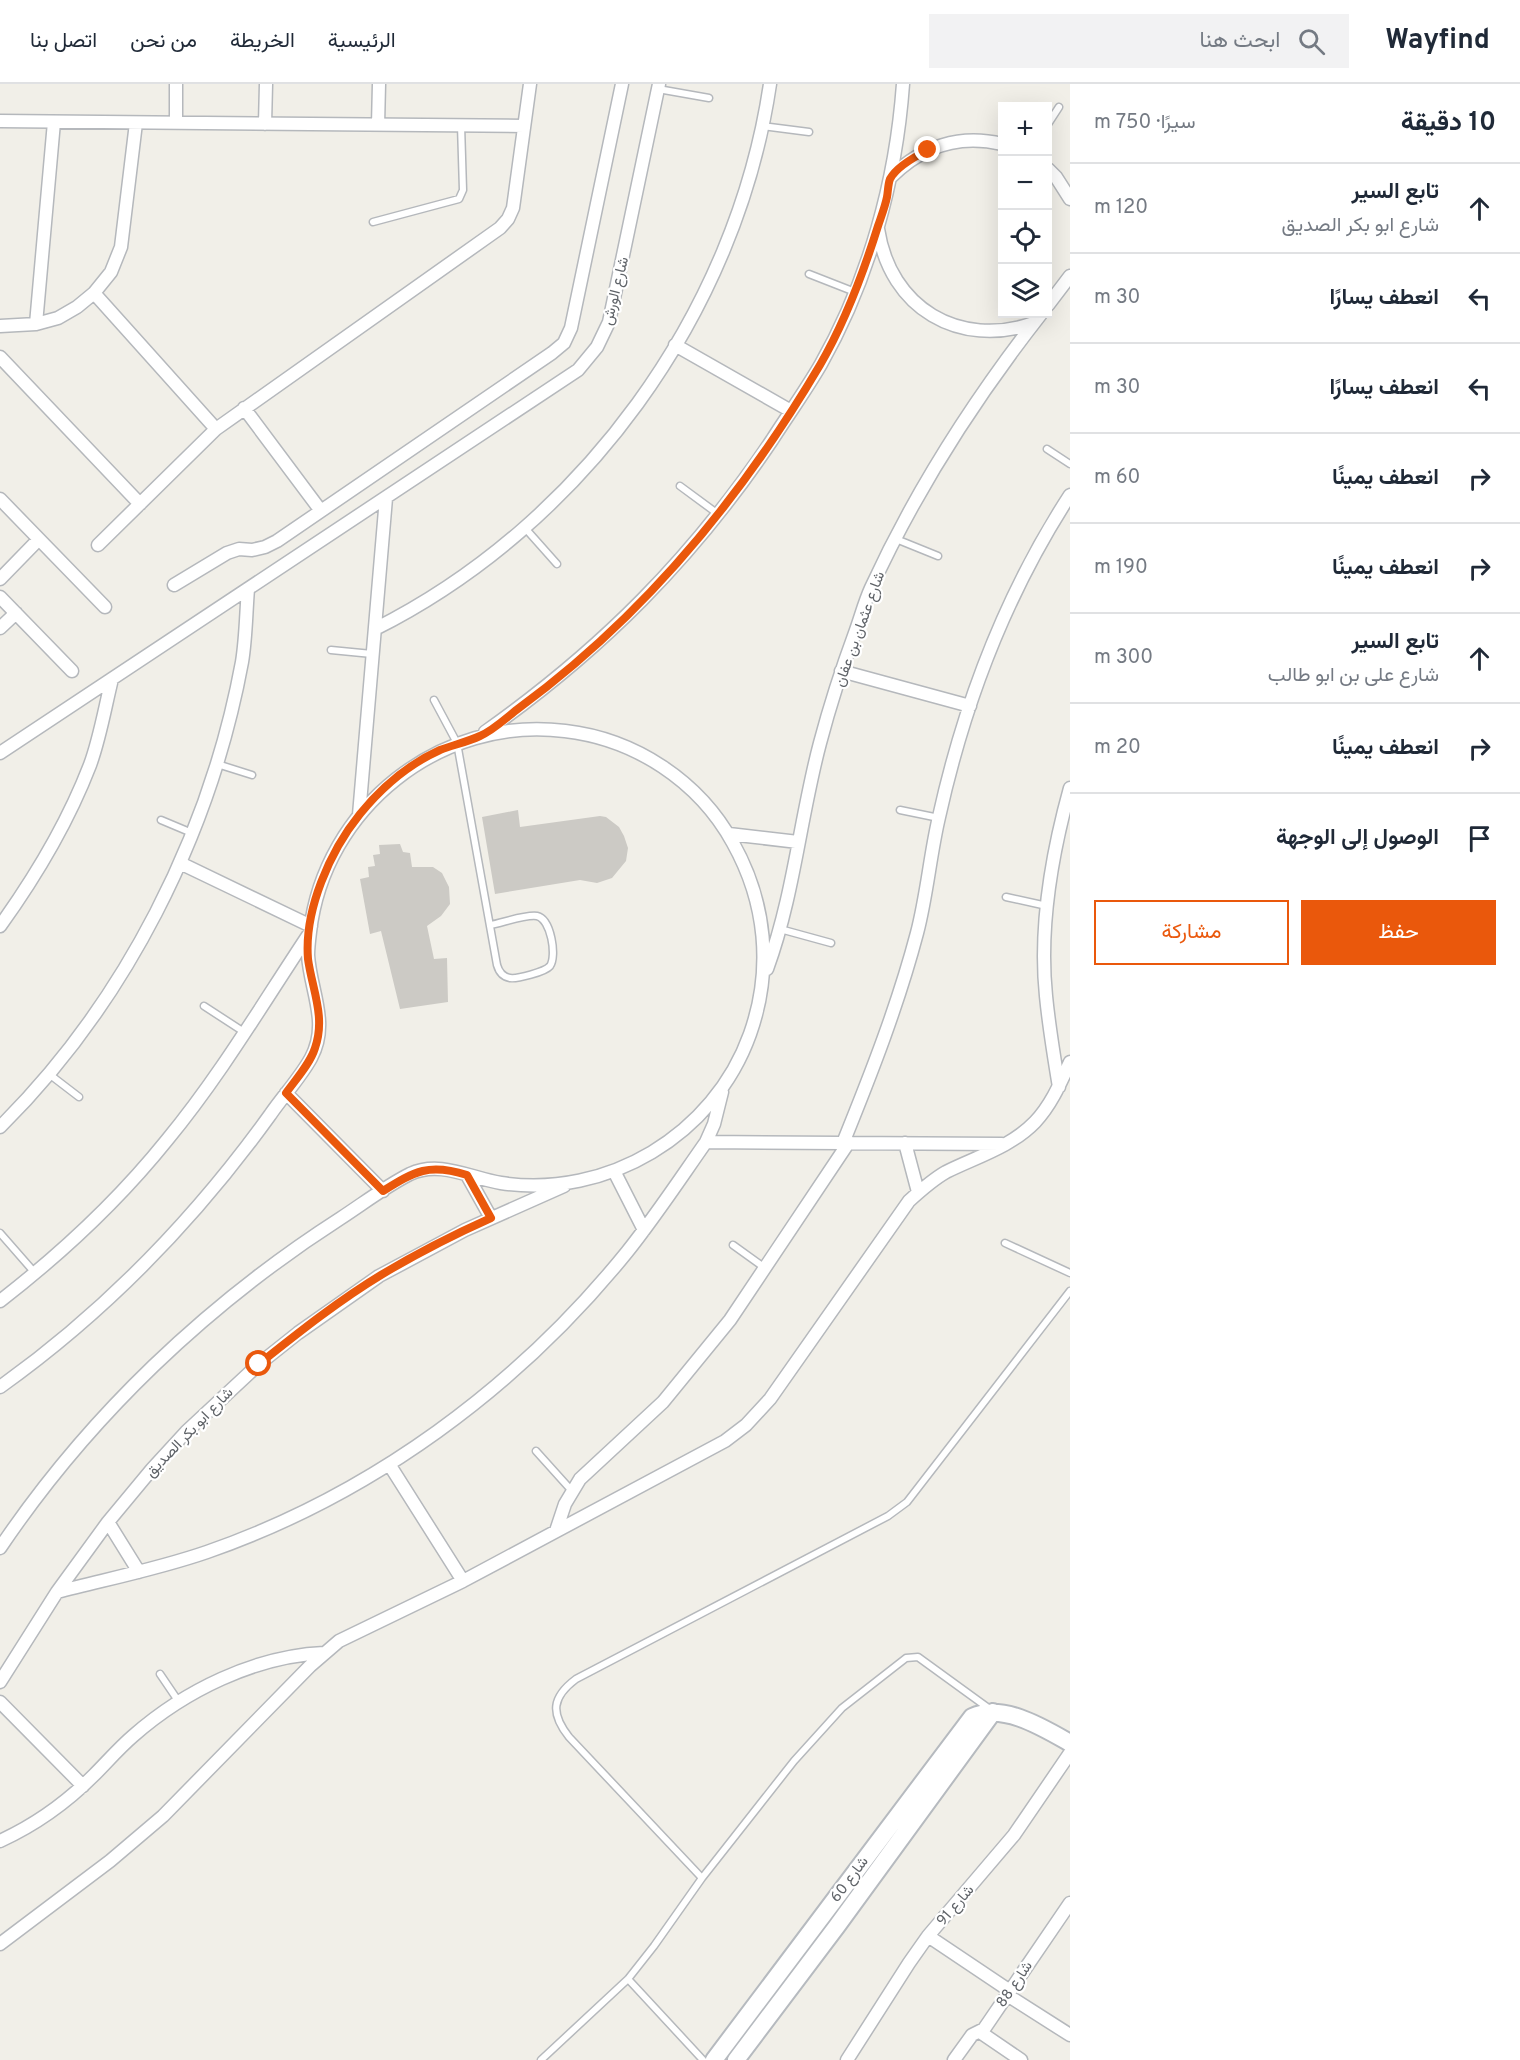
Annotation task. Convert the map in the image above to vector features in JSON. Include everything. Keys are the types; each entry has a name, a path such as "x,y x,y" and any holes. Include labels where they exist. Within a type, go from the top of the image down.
{"street":[{"path":"176,84 176,123"},
{"path":"265,124 266,84"},
{"path":"378,125 379,84"},
{"path":"98,545 216,429 500,228 508,219 513,208 530,84"},
{"path":"174,585 226,553 239,549 252,550 265,547 277,541 559,349 571,328 622,84"},
{"path":"375,629 413,610 479,566 525,528 568,487 620,427 675,345 721,253 749,175 770,84"},
{"path":"481,736 559,678 596,646 664,578 718,515 791,411 821,364 855,292 878,228 891,178 903,84"},
{"name":"شارع الورش","path":"0,753 578,370 604,335 613,308 659,86"},
{"path":"0,121 525,126"},
{"path":"36,324 54,122"},
{"path":"0,326 36,324 57,318 94,293 111,272 121,248 136,123"},
{"path":"891,178 914,158 943,144 974,140 998,143"},
{"path":"1052,173 1070,199"},
{"path":"878,228 885,260 897,281 912,300 939,319 970,330 986,332 1010,330 1037,318"},
{"path":"1052,299 1069,278"},
{"path":"94,293 216,429"},
{"name":"شارع عثمان بن عفان","path":"763,981 790,891 798,842 820,744 841,671 870,589 951,443 1037,318"},
{"path":"675,345 791,411"},
{"path":"0,357 140,504"},
{"path":"244,408 321,511"},
{"path":"556,1531 572,1491 590,1468 663,1402 701,1358 766,1268 846,1142 878,1055 915,941 939,818 955,753 970,706 986,660 1022,579 1070,495"},
{"path":"359,815 386,498"},
{"path":"0,499 105,607"},
{"path":"0,579 39,539"},
{"path":"0,1127 49,1074 80,1035 125,968 180,863 217,764 234,700 243,659 248,589"},
{"path":"0,597 72,671"},
{"path":"0,628 16,613"},
{"path":"841,671 970,706"},
{"path":"0,926 34,874 74,802 91,762 112,679"},
{"path":"0,1387 77,1326 148,1259 214,1188 311,1059 318,1037 319,1014 308,956 310,930 319,888 327,866 359,815 380,791 398,776 417,763 457,743 481,736 526,729 549,729 584,734 617,743 638,752 677,777 710,809 729,834 747,867 760,912 764,958 759,1004 745,1048 708,1107 674,1138 655,1151 614,1172 569,1183 523,1185 500,1183 444,1168 422,1170 405,1177 269,1267 221,1305 152,1367 119,1400 59,1469 0,1548"},
{"path":"1059,1087 1046,995 1044,957 1047,906 1056,845 1070,788"},
{"path":"729,834 798,842"},
{"path":"180,863 310,930"},
{"path":"0,1301 36,1273 84,1230 142,1171 194,1106 310,930"},
{"path":"0,1944 110,1861 163,1816 324,1653 356,1632 463,1581 725,1441 746,1425 770,1399 899,1213 918,1192 946,1173 1007,1144 1034,1123 1052,1100 1070,1062"},
{"path":"57,1592 168,1565 247,1537 322,1503 435,1434 504,1379 592,1292 627,1252 706,1142 719,1107 722,1088"},
{"path":"286,1093 383,1191"},
{"path":"706,1142 1007,1144"},
{"path":"904,1143 918,1192"},
{"path":"614,1172 644,1230"},
{"path":"467,1175 491,1218"},
{"name":"شارع ابو بكر الصديق","path":"0,1682 57,1592 108,1522 152,1469 222,1397 298,1333 379,1276 491,1218 569,1183"},
{"path":"389,1464 463,1581"},
{"path":"108,1522 139,1572"},
{"path":"0,1841 55,1809 82,1786 132,1736 179,1702 208,1686 270,1660 324,1653"},
{"path":"0,1702 82,1786"},
{"path":"993,1712 1024,1720 1070,1743"},
{"name":"شارع 60","path":"714,2060 963,1726 972,1717 993,1712"},
{"name":"شارع 60","path":"736,2060 993,1712"},
{"name":"شارع 91","path":"847,2060 928,1936 1014,1835 1070,1754"},
{"name":"شارع 88","path":"954,2060 972,2034 980,2032 1070,1903"},
{"path":"928,1936 1070,2035"},
{"path":"980,2032 1021,2060"}],"lane":[{"path":"659,86 709,98"},
{"path":"1052,117 1059,107"},
{"path":"373,222 459,199 463,190 461,125"},
{"path":"762,126 809,132"},
{"path":"809,274 855,292"},
{"path":"1047,449 1070,464"},
{"path":"680,486 718,515"},
{"path":"525,528 557,564"},
{"path":"896,539 938,556"},
{"path":"331,650 373,654"},
{"path":"434,700 457,743 490,925 498,969 504,976 513,978 545,970 551,964 554,956 550,935 548,925 542,918 532,916 490,925"},
{"path":"217,764 252,775"},
{"path":"900,810 939,818"},
{"path":"161,820 192,833"},
{"path":"1006,897 1047,906"},
{"path":"780,929 831,943"},
{"path":"204,1006 244,1032"},
{"path":"49,1074 79,1097"},
{"path":"0,1233 36,1273"},
{"path":"1005,1244 1070,1274"},
{"path":"733,1245 766,1268"},
{"path":"702,1878 558,1723 556,1706 562,1690 576,1679 888,1516 907,1502 1070,1291"},
{"path":"536,1451 572,1491"},
{"path":"541,2060 628,1979 702,1878 794,1761 842,1708 906,1658 918,1658 993,1712"},
{"path":"160,1674 179,1702"},
{"path":"628,1979 704,2060"}],"building":[{"path":"518,810 520,827 606,817 619,827 624,836 628,848 626,861 612,878 597,883 580,880 495,894 482,817"},
{"path":"400,844 403,852 410,853 412,867 433,867 442,873 449,887 450,904 441,916 427,926 434,959 447,958 448,1002 400,1009 381,931 370,934 360,879 369,877 368,867 375,866 373,855 380,854 379,845"}],"route":[{"path":"259,1364 338,1303 379,1276 491,1218 467,1175 444,1168 432,1168 413,1173 383,1191 286,1093 311,1059 318,1037 319,1014 308,956 310,933 319,888 338,846 359,815 380,791 398,776 437,752 481,736 559,678 631,613 695,543 752,469 821,364 855,292 878,228 891,178 902,167 928,150"}]}
